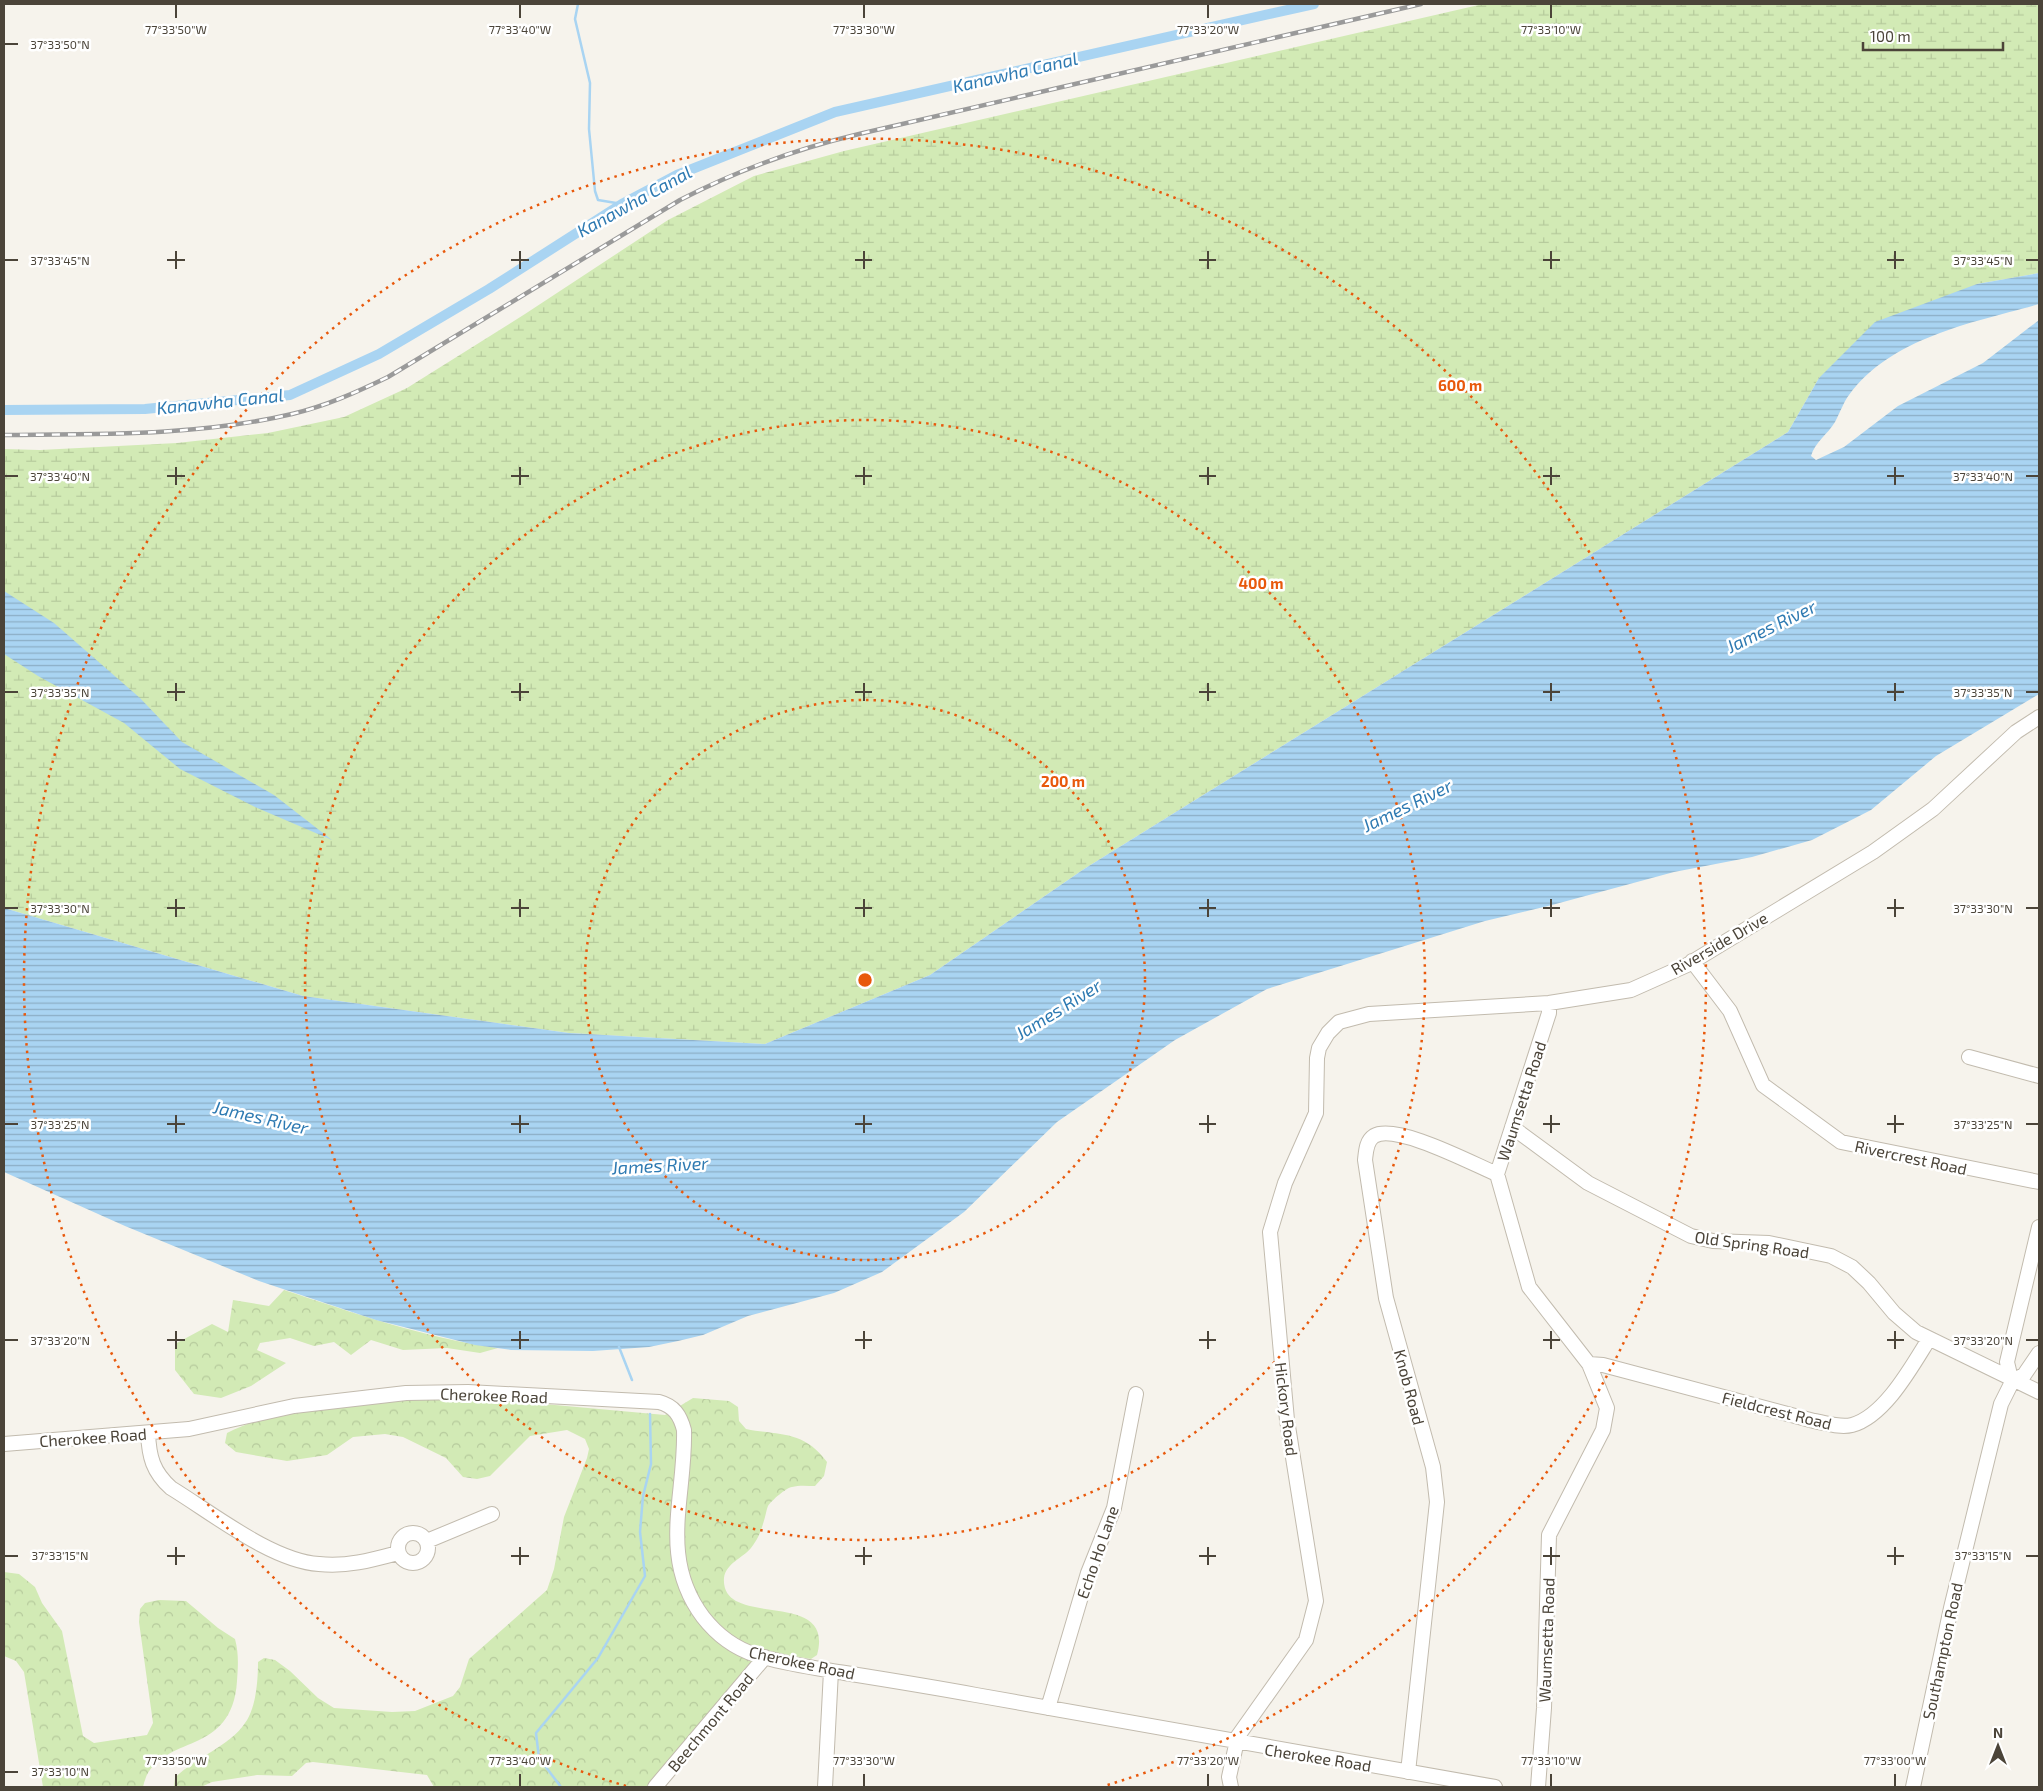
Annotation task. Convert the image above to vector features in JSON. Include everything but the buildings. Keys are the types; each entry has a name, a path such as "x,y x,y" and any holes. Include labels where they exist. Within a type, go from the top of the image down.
{"street":[{"name":"Riverside Drive","path":"1339,1022 1369,1014 1549,1003 1632,990 1692,961 1873,852 1933,809 2016,732 2039,717"},
{"name":"Rivercrest Road","path":"1692,961 1730,1011 1763,1085 1841,1142 2039,1182"},
{"name":"Waumsetta Road","path":"1538,1787 1544,1708 1549,1535 1603,1430 1607,1408 1589,1364 1530,1287 1497,1174 1549,1013 1549,1003"},
{"name":"Hickory Road","path":"1229,1786 1229,1777 1238,1736 1306,1640 1316,1601 1287,1420 1270,1232 1285,1182 1316,1113 1319,1048 1328,1033 1339,1022"},
{"path":"1969,1057 2039,1076"},
{"name":"Old Spring Road","path":"1512,1127 1588,1184 1690,1236 1713,1241 1770,1243 1831,1256 1852,1267 1894,1313 1916,1332 2039,1392"},
{"name":"Knob Road","path":"1408,1772 1437,1502 1433,1467 1386,1298 1365,1160 1366,1149 1368,1142 1374,1136 1384,1133 1396,1134 1418,1140 1497,1174"},
{"path":"2012,1380 2007,1362 2039,1227"},
{"name":"Fieldcrest Road","path":"1589,1364 1603,1365 1814,1421 1837,1426 1851,1425 1876,1412 1886,1402 1929,1339"},
{"name":"Southampton Road","path":"1913,1787 1951,1608 2001,1404 2012,1380 2024,1375 2039,1353"},
{"name":"Cherokee Road","path":"4,1444 80,1436 148,1433 205,1426 294,1406 406,1393 484,1393 666,1404 678,1415 684,1430 676,1532 678,1554 685,1584 696,1606 716,1631 734,1645 765,1658 831,1671 1048,1708 1236,1744 1495,1787"},
{"name":"Echo Ho Lane","path":"1048,1708 1088,1573 1114,1508 1136,1394"},
{"path":"148,1433 150,1459 161,1479 171,1488 274,1552 302,1562 339,1565 359,1563 398,1553"},
{"path":"427,1541 492,1514"},
{"path":"420,1534 427,1541 426,1555 419,1562 404,1561 398,1553 398,1543 404,1535 420,1534"},
{"name":"Beechmont Road","path":"655,1787 765,1658"},
{"path":"825,1787 831,1671"}],"green space":[{"path":"1483,4 2039,4 2039,273 1977,284 1819,378 1788,432 1084,869 930,975 765,1044 569,1033 303,996 4,908 4,449 40,450 177,443 268,433 344,417 407,388 525,314 668,220 754,176 844,151"},
{"path":"284,1290 363,1316 417,1331 471,1344 498,1348 480,1353 447,1348 403,1350 371,1340 351,1355 334,1342 314,1346 290,1338 260,1343 257,1350 286,1363 251,1386 221,1398 194,1394 175,1370 175,1344 212,1324 228,1332 233,1300 269,1306"},
{"path":"425,1398 488,1399 665,1415 693,1398 729,1401 738,1407 739,1421 746,1429 791,1436 809,1444 827,1462 824,1476 815,1486 789,1488 773,1501 768,1507 761,1529 751,1548 728,1568 724,1578 728,1594 740,1603 795,1614 810,1621 818,1634 817,1655 811,1659 765,1651 646,1787 434,1787 427,1775 313,1762 306,1763 292,1776 257,1775 212,1782 201,1787 174,1787 175,1778 230,1738 245,1723 254,1702 258,1662 264,1658 275,1660 290,1671 318,1698 334,1708 392,1712 415,1711 453,1696 460,1687 469,1659 547,1590 554,1569 564,1517 589,1449 585,1439 567,1430 530,1436 490,1476 477,1479 463,1477 446,1458 403,1437 385,1434 353,1437 327,1455 287,1461 236,1452 225,1443 227,1433 247,1424 271,1417 323,1407"},
{"path":"4,1572 19,1574 35,1587 42,1603 62,1631 83,1736 94,1743 147,1735 153,1723 139,1622 140,1609 145,1603 159,1600 186,1601 218,1628 235,1639 238,1655 237,1681 232,1706 222,1723 208,1735 162,1758 150,1770 143,1787 43,1787 24,1672 16,1661 4,1656"}],"water":[{"name":"James River","path":"2039,273 2039,304 1936,334 1911,345 1887,359 1867,375 1849,395 1835,422 1815,446 1811,456 1816,460 1844,447 1898,406 1983,363 2039,320 2039,694 1936,756 1871,810 1812,840 1752,857 1674,872 1485,921 1267,989 1175,1040 1057,1122 964,1212 882,1272 834,1293 748,1316 703,1335 678,1341 649,1347 593,1351 511,1350 475,1345 376,1320 259,1281 125,1226 4,1172 4,908 303,996 569,1033 765,1044 930,975 1084,869 1788,432 1819,378 1875,322 1977,284"},
{"path":"4,591 54,623 140,698 182,742 274,795 332,840 255,807 180,769 124,723 38,676 4,654"}],"waterway":[{"path":"578,4 575,19 590,83 589,129 595,191 598,200 622,204"},
{"name":"Kanawha Canal","path":"4,410 145,409 290,395 379,354 489,289 622,204 677,175 835,112 1314,4"},
{"path":"619,1347 632,1380"},
{"path":"561,1787 539,1758 536,1733 598,1658 645,1576 640,1532 643,1496 651,1464 650,1414"}],"railway":[{"path":"4,435 112,434 185,430 257,421 305,411 341,398 388,377 680,200 768,161 813,146 859,134 1421,4"}]}
